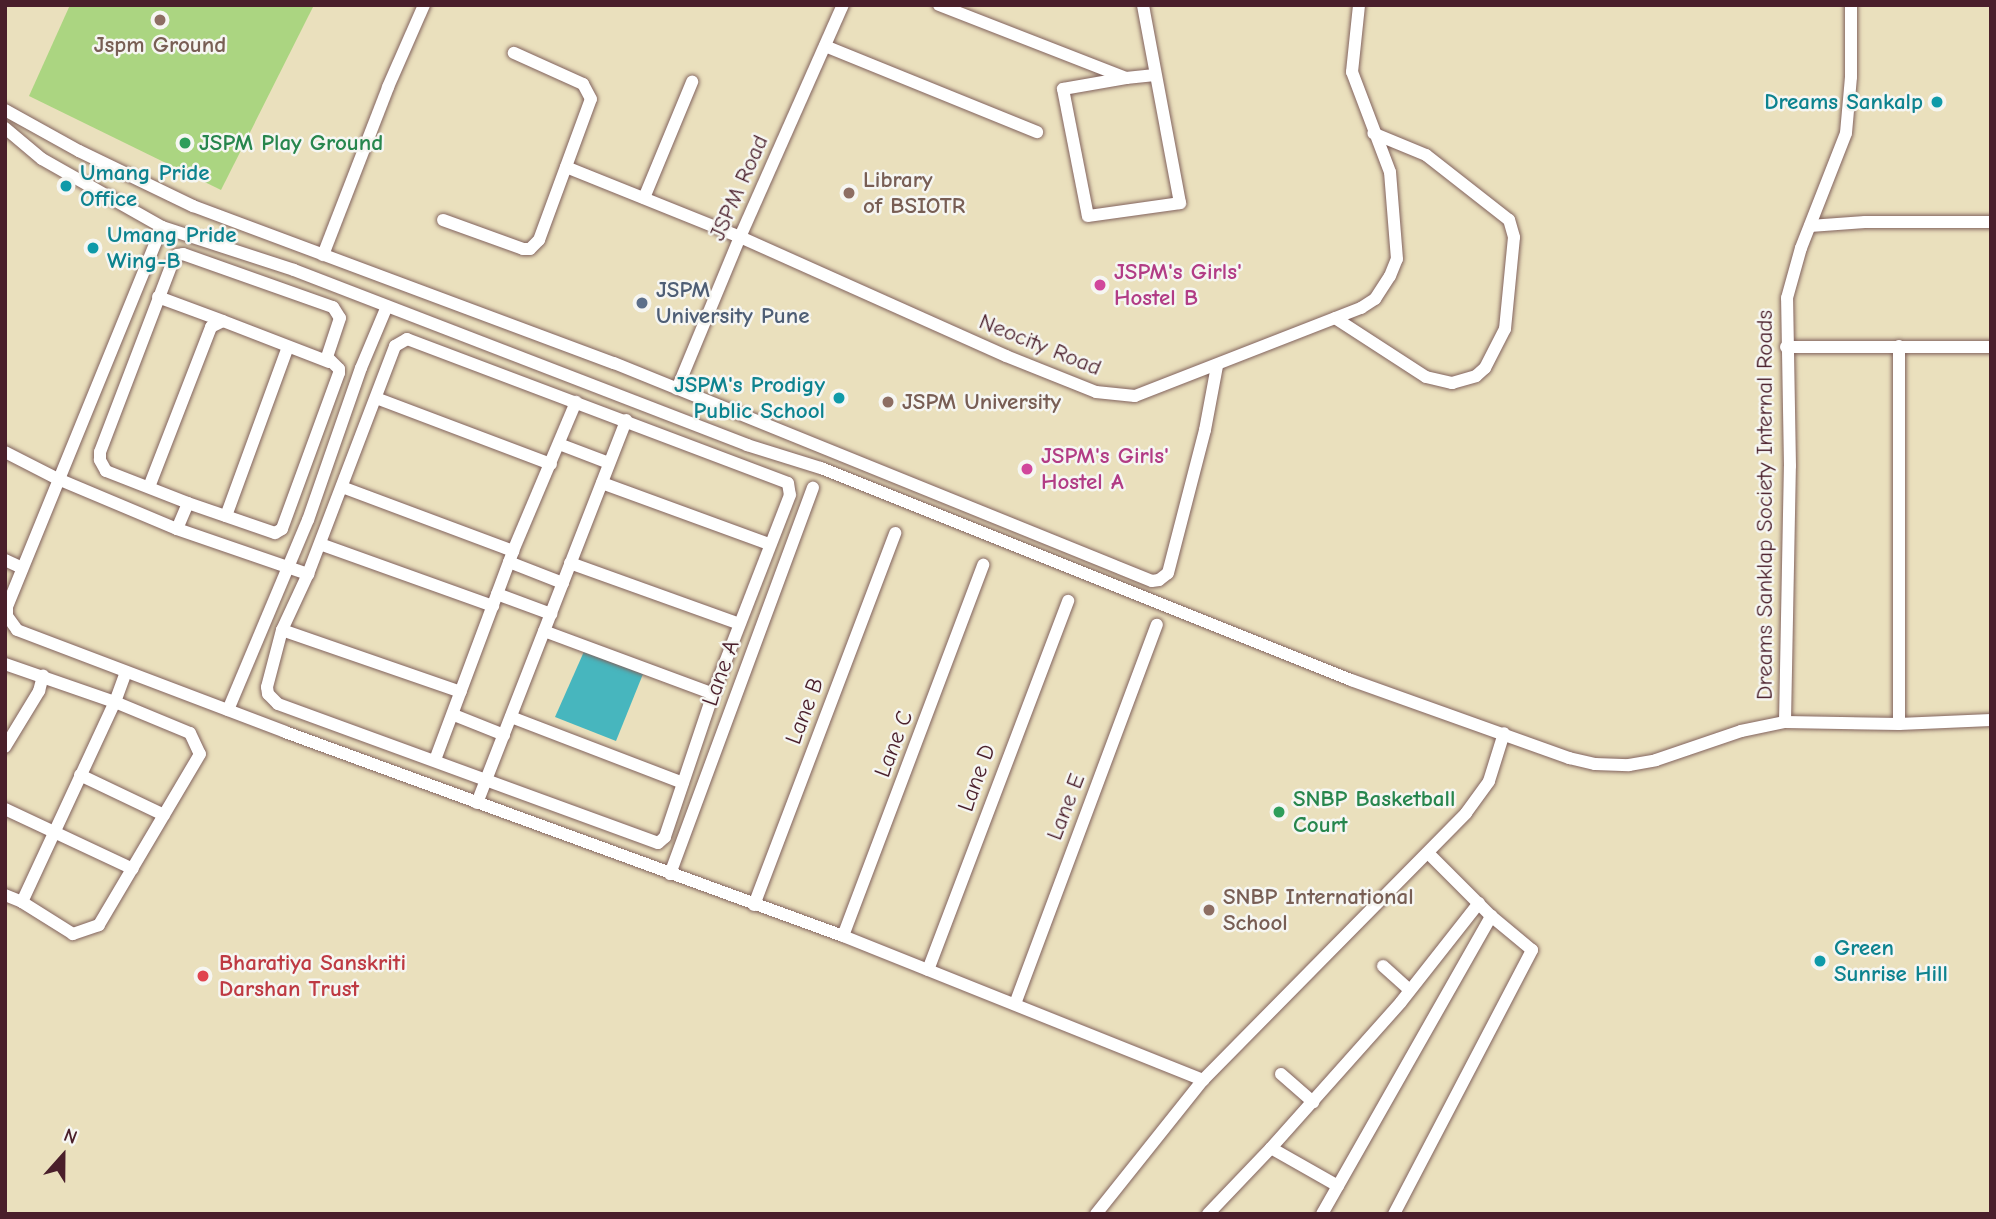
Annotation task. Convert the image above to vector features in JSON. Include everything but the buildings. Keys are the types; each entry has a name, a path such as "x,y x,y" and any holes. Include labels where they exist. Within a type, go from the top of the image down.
{"street":[{"path":"323,255 388,87 424,5"},
{"name":"JSPM Road","path":"677,389 740,237 843,5"},
{"path":"939,5 1126,78"},
{"path":"1143,5 1180,202 1087,216 1063,89 1155,75"},
{"name":"Neocity Road","path":"566,167 740,237 1006,356 1097,392 1135,396 1335,318 1375,299 1391,276 1397,259 1390,172 1352,72 1359,5"},
{"name":"Dreams Sanklap Society Internal Roads","path":"1785,722 1790,430 1786,347 1787,298 1810,226 1846,133 1851,77 1852,5"},
{"path":"825,46 1037,132"},
{"path":"443,220 523,249 530,249 539,240 591,99 583,84 514,53"},
{"path":"644,198 692,82"},
{"path":"5,110 147,185 323,255 677,389 1152,581 1160,580 1168,573 1205,430 1217,366"},
{"path":"5,128 42,159 162,226 293,270 747,445 821,468 1352,680 1569,758 1612,766 1656,760 1741,731 1785,722 1899,724 1991,720"},
{"path":"1335,318 1426,377 1452,383 1476,376 1485,368 1505,329 1514,237 1509,220 1426,155 1373,133"},
{"path":"1810,226 1865,222 1991,222"},
{"path":"162,226 7,607 7,616 17,630 477,803 843,936 1203,1080"},
{"path":"158,297 329,362 339,369 282,529 275,533 188,503 106,471 100,460 100,452 158,297 177,256 190,254 333,307 341,318 327,352 329,362"},
{"path":"228,710 288,567 387,306"},
{"path":"149,488 207,333 223,321"},
{"path":"407,339 599,410 788,482 790,495 713,695 665,837 658,843 272,699 267,687 282,630 320,544 395,346 407,339"},
{"path":"226,516 288,346"},
{"path":"1899,346 1899,724"},
{"path":"1786,347 1991,347"},
{"path":"599,410 607,390"},
{"path":"376,398 551,464"},
{"path":"435,760 511,557 576,402"},
{"path":"477,803 626,420"},
{"path":"338,434 360,440"},
{"path":"559,444 609,463"},
{"path":"5,452 58,479 177,529 308,574"},
{"path":"601,483 769,544"},
{"path":"342,487 511,557 563,583"},
{"name":"Lane A","path":"670,874 813,488"},
{"path":"177,529 188,503"},
{"name":"Lane B","path":"754,905 895,533"},
{"path":"320,544 495,600 551,614"},
{"path":"5,560 22,568"},
{"path":"570,563 739,624"},
{"name":"Lane C","path":"843,936 983,565"},
{"name":"Lane D","path":"928,970 1068,601"},
{"name":"Lane E","path":"1015,1004 1157,625"},
{"path":"282,630 461,692"},
{"path":"544,631 713,695"},
{"path":"5,664 115,702 190,733 201,754 99,925 73,934 22,902 5,895"},
{"path":"22,902 115,702 126,672"},
{"path":"6,749 39,691 43,676"},
{"path":"454,715 504,735"},
{"path":"511,717 683,783"},
{"path":"1096,1214 1203,1080 1428,853 1482,794 1494,770 1504,733"},
{"path":"80,775 164,815"},
{"path":"5,809 133,869"},
{"path":"1394,1214 1532,950 1491,916 1428,853"},
{"path":"1208,1214 1313,1102 1410,990 1479,903"},
{"path":"1322,1214 1491,916"},
{"path":"1383,966 1410,990"},
{"path":"1281,1074 1313,1102"},
{"path":"1271,1149 1338,1186"}],"green space":[{"name":"JSPM Play Ground","path":"70,5 314,5 221,190 29,96"}],"water":[{"path":"586,647 645,669 616,741 555,717"}],"place":[{"name":"Jspm Ground","path":"160,20"},
{"name":"Dreams Sankalp","path":"1937,102"},
{"name":"JSPM Play Ground","path":"185,143"},
{"name":"Umang Pride Office","path":"66,186"},
{"name":"Library of BSIOTR","path":"849,193"},
{"name":"Umang Pride Wing-B","path":"93,248"},
{"name":"JSPM's Girls' Hostel B","path":"1100,285"},
{"name":"JSPM University Pune","path":"642,303"},
{"name":"JSPM's Prodigy Public School","path":"839,398"},
{"name":"JSPM University","path":"888,402"},
{"name":"JSPM's Girls' Hostel A","path":"1027,469"},
{"name":"SNBP Basketball Court","path":"1279,812"},
{"name":"SNBP International School","path":"1209,910"},
{"name":"Green Sunrise Hill","path":"1820,961"},
{"name":"Bharatiya Sanskriti Darshan Trust","path":"203,976"}]}
